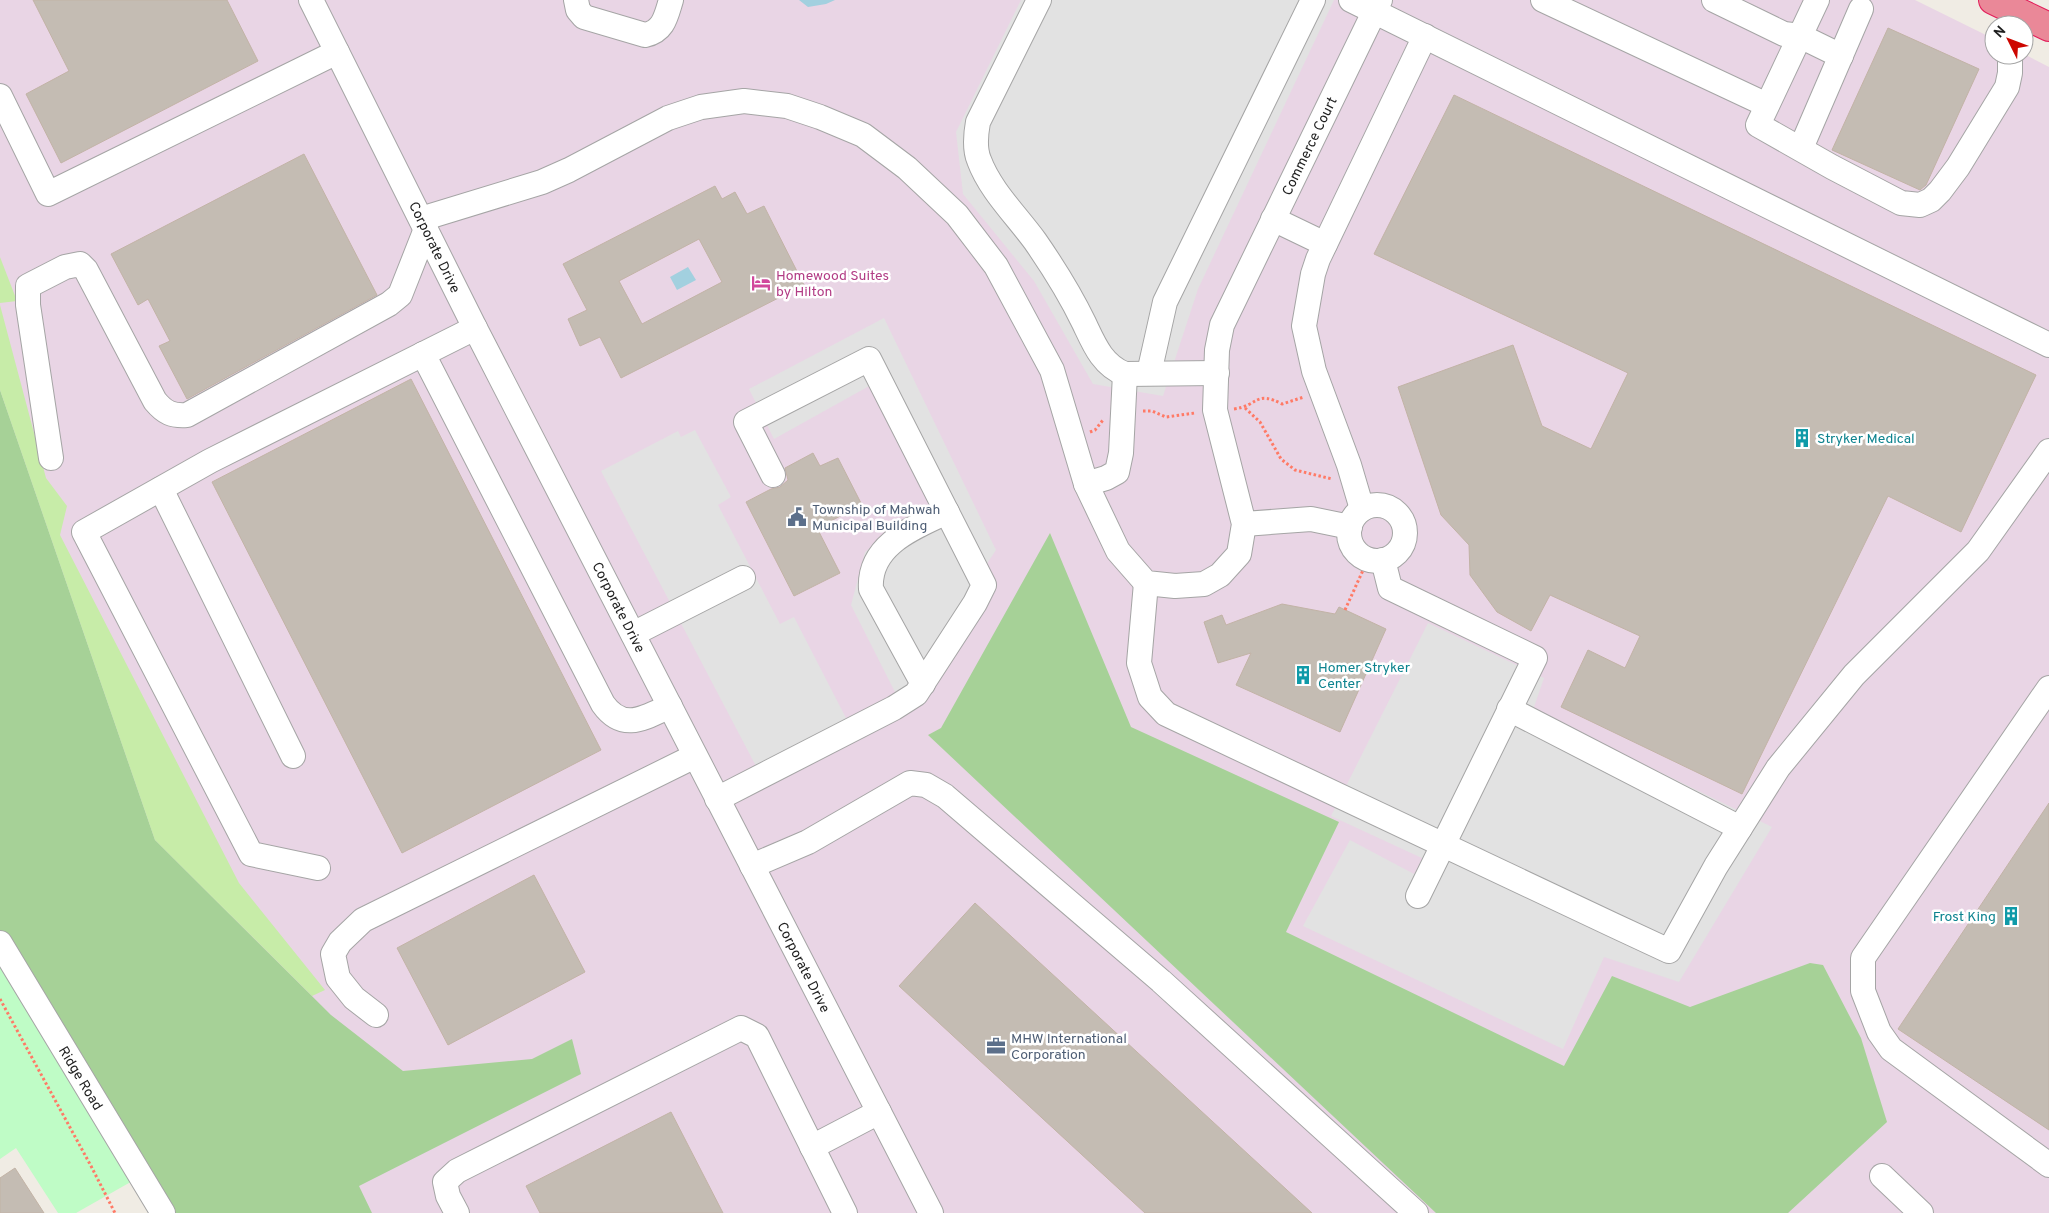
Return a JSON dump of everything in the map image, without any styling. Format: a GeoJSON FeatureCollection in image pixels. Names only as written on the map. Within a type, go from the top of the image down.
{"type":"FeatureCollection","features":[{"type":"Feature","properties":{"kind":"highway"},"geometry":{"type":"LineString","coordinates":[[2000,10],[2049,27]]}},
{"type":"Feature","properties":{"kind":"street","name":"Corporate Drive"},"geometry":{"type":"LineString","coordinates":[[311,0],[475,328],[931,1213]]}},
{"type":"Feature","properties":{"kind":"street"},"geometry":{"type":"LineString","coordinates":[[576,0],[578,10],[584,17],[645,35],[655,32],[662,26],[671,0]]}},
{"type":"Feature","properties":{"kind":"street"},"geometry":{"type":"LineString","coordinates":[[1039,0],[978,122],[976,136],[978,158],[990,183],[1035,241],[1069,292],[1094,344],[1114,370],[1125,374],[1217,373]]}},
{"type":"Feature","properties":{"kind":"street"},"geometry":{"type":"LineString","coordinates":[[1149,373],[1165,302],[1313,0]]}},
{"type":"Feature","properties":{"kind":"street"},"geometry":{"type":"LineString","coordinates":[[1350,0],[1378,6],[1426,36],[2049,345]]}},
{"type":"Feature","properties":{"kind":"street"},"geometry":{"type":"LineString","coordinates":[[1543,0],[1767,105]]}},
{"type":"Feature","properties":{"kind":"street"},"geometry":{"type":"LineString","coordinates":[[1714,0],[1784,34],[1800,36],[1841,56]]}},
{"type":"Feature","properties":{"kind":"street"},"geometry":{"type":"LineString","coordinates":[[1817,0],[1758,125],[1901,203],[1920,205],[1931,200],[1958,167],[2008,87],[2010,65]]}},
{"type":"Feature","properties":{"kind":"street","name":"Commerce Court"},"geometry":{"type":"LineString","coordinates":[[1244,524],[1215,410],[1217,350],[1222,325],[1378,6]]}},
{"type":"Feature","properties":{"kind":"street"},"geometry":{"type":"LineString","coordinates":[[1801,148],[1861,9]]}},
{"type":"Feature","properties":{"kind":"street"},"geometry":{"type":"LineString","coordinates":[[50,458],[28,305],[28,286],[65,266],[80,264],[90,279],[155,401],[164,411],[174,416],[187,415],[389,304],[400,295],[424,224],[542,182],[569,170],[668,118],[701,107],[744,102],[787,106],[863,135],[907,168],[957,215],[996,266],[1052,370],[1086,484],[1118,551],[1146,583],[1175,586],[1204,584],[1220,575],[1238,554],[1244,524],[1356,518],[1372,505],[1383,505],[1393,509],[1401,517],[1405,527],[1405,538],[1401,548],[1393,556],[1375,559],[1362,556],[1354,548],[1350,538],[1356,518],[1354,481],[1314,371],[1304,326],[1313,274],[1325,244],[1426,36]]}},
{"type":"Feature","properties":{"kind":"street"},"geometry":{"type":"LineString","coordinates":[[0,96],[48,194],[337,52]]}},
{"type":"Feature","properties":{"kind":"street"},"geometry":{"type":"LineString","coordinates":[[1273,219],[1325,244]]}},
{"type":"Feature","properties":{"kind":"street"},"geometry":{"type":"LineString","coordinates":[[318,868],[252,854],[84,532],[210,461],[475,328]]}},
{"type":"Feature","properties":{"kind":"street"},"geometry":{"type":"LineString","coordinates":[[423,354],[603,704],[610,714],[620,720],[631,720],[649,716],[670,706]]}},
{"type":"Feature","properties":{"kind":"street"},"geometry":{"type":"LineString","coordinates":[[717,799],[894,708],[916,694],[984,585],[869,359],[746,422],[773,476]]}},
{"type":"Feature","properties":{"kind":"street"},"geometry":{"type":"LineString","coordinates":[[1086,484],[1106,478],[1117,472],[1121,453],[1125,374]]}},
{"type":"Feature","properties":{"kind":"street"},"geometry":{"type":"LineString","coordinates":[[1146,583],[1139,663],[1150,697],[1166,714],[1441,846],[1669,951],[1716,866],[1778,768],[1854,674],[1978,551],[2049,451]]}},
{"type":"Feature","properties":{"kind":"street"},"geometry":{"type":"LineString","coordinates":[[161,489],[293,756]]}},
{"type":"Feature","properties":{"kind":"street"},"geometry":{"type":"LineString","coordinates":[[923,684],[871,589],[870,576],[874,563],[888,546],[902,534],[947,512]]}},
{"type":"Feature","properties":{"kind":"street"},"geometry":{"type":"LineString","coordinates":[[1375,559],[1390,588],[1534,658],[1418,896]]}},
{"type":"Feature","properties":{"kind":"street"},"geometry":{"type":"LineString","coordinates":[[633,634],[743,578]]}},
{"type":"Feature","properties":{"kind":"street"},"geometry":{"type":"LineString","coordinates":[[2049,688],[1863,958],[1863,991],[1879,1032],[1891,1049],[2049,1165]]}},
{"type":"Feature","properties":{"kind":"street"},"geometry":{"type":"LineString","coordinates":[[1509,709],[1740,828]]}},
{"type":"Feature","properties":{"kind":"street"},"geometry":{"type":"LineString","coordinates":[[376,1015],[354,998],[338,978],[333,954],[340,942],[363,920],[695,756]]}},
{"type":"Feature","properties":{"kind":"street"},"geometry":{"type":"LineString","coordinates":[[752,866],[808,842],[910,783],[926,785],[945,796],[1161,981],[1416,1213]]}},
{"type":"Feature","properties":{"kind":"street","name":"Ridge Road"},"geometry":{"type":"LineString","coordinates":[[0,943],[163,1213]]}},
{"type":"Feature","properties":{"kind":"street"},"geometry":{"type":"LineString","coordinates":[[457,1213],[448,1196],[445,1182],[456,1171],[741,1028],[757,1036],[846,1213]]}},
{"type":"Feature","properties":{"kind":"street"},"geometry":{"type":"LineString","coordinates":[[812,1147],[880,1112]]}},
{"type":"Feature","properties":{"kind":"street"},"geometry":{"type":"LineString","coordinates":[[1882,1176],[1921,1213]]}},
{"type":"Feature","properties":{"kind":"path"},"geometry":{"type":"LineString","coordinates":[[1245,408],[1260,422],[1281,459],[1295,470],[1331,479],[1354,481]]}},
{"type":"Feature","properties":{"kind":"path"},"geometry":{"type":"LineString","coordinates":[[1345,610],[1375,559]]}},
{"type":"Feature","properties":{"kind":"path"},"geometry":{"type":"LineString","coordinates":[[0,999],[92,1166],[115,1213]]}},
{"type":"Feature","properties":{"kind":"shaded area"},"geometry":{"type":"Polygon","coordinates":[[[0,0],[1915,0],[1984,34],[1984,65],[2034,65],[2034,59],[2049,67],[2049,1213],[371,1213],[47,526],[0,343],[0,0]]]}},
{"type":"Feature","properties":{"kind":"shaded area"},"geometry":{"type":"Polygon","coordinates":[[[1021,0],[1334,0],[1198,289],[1163,396],[1093,384],[1034,281],[963,194],[956,132],[1021,0]]]}},
{"type":"Feature","properties":{"kind":"shaded area"},"geometry":{"type":"Polygon","coordinates":[[[884,318],[996,550],[898,698],[851,605],[865,552],[899,523],[932,506],[871,385],[774,439],[749,389],[884,318]]]}},
{"type":"Feature","properties":{"kind":"shaded area"},"geometry":{"type":"Polygon","coordinates":[[[695,430],[731,497],[718,505],[780,624],[794,617],[847,720],[757,768],[601,471],[678,431],[681,437],[695,430]]]}},
{"type":"Feature","properties":{"kind":"shaded area"},"geometry":{"type":"Polygon","coordinates":[[[1428,623],[1544,678],[1533,710],[1772,827],[1679,982],[1604,957],[1563,1049],[1303,926],[1350,840],[1414,874],[1424,859],[1331,816],[1428,623]]]}},
{"type":"Feature","properties":{"kind":"green space"},"geometry":{"type":"Polygon","coordinates":[[[0,257],[17,301],[0,303],[0,257]]]}},
{"type":"Feature","properties":{"kind":"green space"},"geometry":{"type":"Polygon","coordinates":[[[0,305],[46,478],[67,506],[60,535],[239,883],[325,990],[312,996],[155,840],[0,390],[0,305]]]}},
{"type":"Feature","properties":{"kind":"green space"},"geometry":{"type":"Polygon","coordinates":[[[0,390],[155,840],[331,1015],[403,1071],[532,1059],[572,1039],[581,1074],[359,1186],[372,1213],[167,1213],[0,930],[0,390]]]}},
{"type":"Feature","properties":{"kind":"green space"},"geometry":{"type":"Polygon","coordinates":[[[1050,533],[1131,727],[1339,822],[1286,932],[1564,1066],[1612,976],[1690,1007],[1810,963],[1823,965],[1861,1038],[1887,1122],[1788,1213],[1436,1213],[928,735],[941,728],[1050,533]]]}},
{"type":"Feature","properties":{"kind":"green space"},"geometry":{"type":"Polygon","coordinates":[[[0,930],[143,1175],[76,1213],[58,1213],[16,1148],[0,1159],[0,930]]]}},
{"type":"Feature","properties":{"kind":"water"},"geometry":{"type":"Polygon","coordinates":[[[799,0],[835,0],[826,4],[808,7],[799,0]]]}},
{"type":"Feature","properties":{"kind":"water"},"geometry":{"type":"Polygon","coordinates":[[[688,267],[696,280],[677,290],[670,277],[688,267]]]}},
{"type":"Feature","properties":{"kind":"building"},"geometry":{"type":"Polygon","coordinates":[[[33,0],[227,0],[258,61],[61,163],[26,94],[69,71],[33,0]]]}},
{"type":"Feature","properties":{"kind":"building"},"geometry":{"type":"Polygon","coordinates":[[[1888,28],[1979,69],[1926,185],[1920,190],[1832,150],[1888,28]]]}},
{"type":"Feature","properties":{"kind":"building","name":"Stryker Medical"},"geometry":{"type":"Polygon","coordinates":[[[1454,95],[2036,375],[1961,532],[1888,496],[1742,794],[1561,707],[1588,650],[1625,668],[1640,636],[1550,595],[1531,631],[1497,612],[1470,575],[1469,545],[1441,515],[1398,387],[1513,345],[1542,426],[1591,449],[1628,373],[1374,254],[1454,95]]]}},
{"type":"Feature","properties":{"kind":"building"},"geometry":{"type":"Polygon","coordinates":[[[304,154],[377,295],[187,399],[159,346],[170,341],[148,299],[138,305],[111,254],[304,154]]]}},
{"type":"Feature","properties":{"kind":"building","name":"Homewood Suites by Hilton"},"geometry":{"type":"Polygon","coordinates":[[[715,186],[722,199],[735,192],[747,214],[764,206],[804,285],[621,378],[600,337],[580,346],[568,319],[587,310],[563,264],[715,186]],[[699,239],[619,281],[642,324],[722,282],[699,239]]]}},
{"type":"Feature","properties":{"kind":"building"},"geometry":{"type":"Polygon","coordinates":[[[411,379],[601,750],[402,853],[212,482],[411,379]]]}},
{"type":"Feature","properties":{"kind":"building","name":"Township of Mahwah Municipal Building"},"geometry":{"type":"Polygon","coordinates":[[[813,453],[820,466],[838,458],[862,505],[817,528],[840,573],[794,596],[746,502],[771,489],[780,487],[788,480],[785,468],[813,453]]]}},
{"type":"Feature","properties":{"kind":"building","name":"Homer Stryker Center"},"geometry":{"type":"Polygon","coordinates":[[[1282,604],[1335,614],[1339,607],[1386,629],[1340,732],[1236,685],[1251,653],[1218,663],[1204,622],[1222,615],[1226,625],[1282,604]]]}},
{"type":"Feature","properties":{"kind":"building","name":"Frost King"},"geometry":{"type":"Polygon","coordinates":[[[2049,803],[2049,1130],[1898,1029],[2049,803]]]}},
{"type":"Feature","properties":{"kind":"building"},"geometry":{"type":"Polygon","coordinates":[[[534,875],[585,972],[448,1045],[397,948],[534,875]]]}},
{"type":"Feature","properties":{"kind":"building"},"geometry":{"type":"Polygon","coordinates":[[[975,903],[1312,1213],[1145,1213],[899,986],[975,903]]]}},
{"type":"Feature","properties":{"kind":"building"},"geometry":{"type":"Polygon","coordinates":[[[671,1112],[723,1213],[540,1213],[526,1186],[671,1112]]]}},
{"type":"Feature","properties":{"kind":"building"},"geometry":{"type":"Polygon","coordinates":[[[15,1168],[44,1213],[0,1213],[0,1178],[15,1168]]]}},
{"type":"Feature","properties":{"kind":"place","name":"Homewood Suites by Hilton"},"geometry":{"type":"Point","coordinates":[761,283]}},
{"type":"Feature","properties":{"kind":"place","name":"Stryker Medical"},"geometry":{"type":"Point","coordinates":[1802,438]}},
{"type":"Feature","properties":{"kind":"place","name":"Township of Mahwah Municipal Building"},"geometry":{"type":"Point","coordinates":[797,517]}},
{"type":"Feature","properties":{"kind":"place","name":"Homer Stryker Center"},"geometry":{"type":"Point","coordinates":[1303,675]}},
{"type":"Feature","properties":{"kind":"place","name":"Frost King"},"geometry":{"type":"Point","coordinates":[2011,916]}},
{"type":"Feature","properties":{"kind":"place","name":"MHW International Corporation"},"geometry":{"type":"Point","coordinates":[996,1046]}}]}
